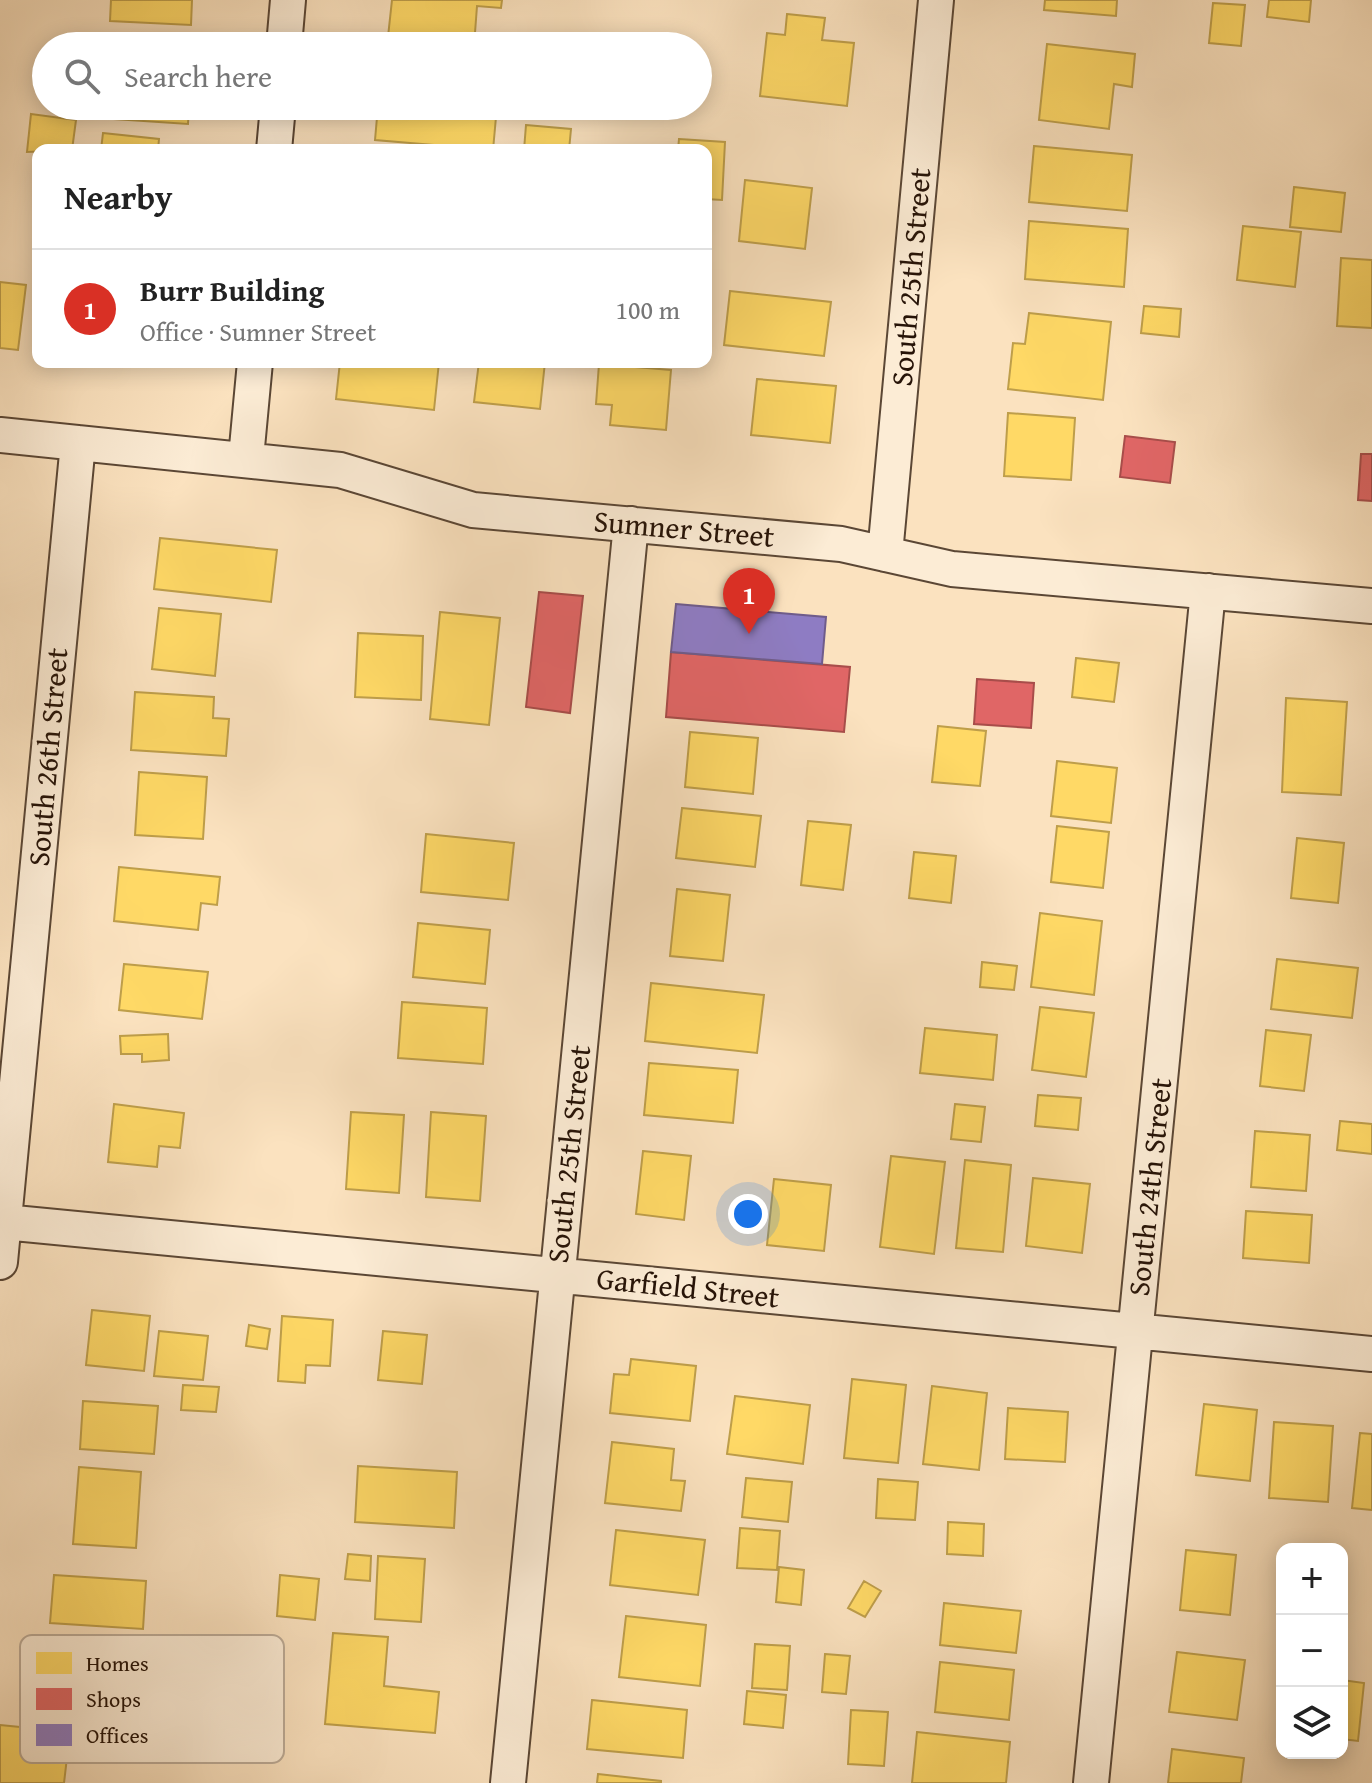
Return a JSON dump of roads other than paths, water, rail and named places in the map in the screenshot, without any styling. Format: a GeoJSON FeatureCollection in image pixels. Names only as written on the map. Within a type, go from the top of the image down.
{"type":"FeatureCollection","features":[{"type":"Feature","properties":{"kind":"street"},"geometry":{"type":"LineString","coordinates":[[285,32],[288,0]]}},
{"type":"Feature","properties":{"kind":"street","name":"South 25th Street"},"geometry":{"type":"LineString","coordinates":[[885,554],[936,0]]}},
{"type":"Feature","properties":{"kind":"street"},"geometry":{"type":"LineString","coordinates":[[275,144],[277,120]]}},
{"type":"Feature","properties":{"kind":"street"},"geometry":{"type":"LineString","coordinates":[[246,458],[254,368]]}},
{"type":"Feature","properties":{"kind":"street","name":"Sumner Street"},"geometry":{"type":"LineString","coordinates":[[0,435],[340,470],[473,510],[841,544],[952,569],[1372,606]]}},
{"type":"Feature","properties":{"kind":"street","name":"South 26th Street"},"geometry":{"type":"LineString","coordinates":[[0,1262],[11,1035],[78,443]]}},
{"type":"Feature","properties":{"kind":"street","name":"South 25th Street"},"geometry":{"type":"LineString","coordinates":[[508,1783],[631,524]]}},
{"type":"Feature","properties":{"kind":"street","name":"South 24th Street"},"geometry":{"type":"LineString","coordinates":[[1091,1783],[1208,591]]}},
{"type":"Feature","properties":{"kind":"street","name":"Garfield Street"},"geometry":{"type":"LineString","coordinates":[[4,1222],[1372,1354]]}},
{"type":"Feature","properties":{"kind":"place","name":"Burr Building"},"geometry":{"type":"Point","coordinates":[749,634]}}]}
